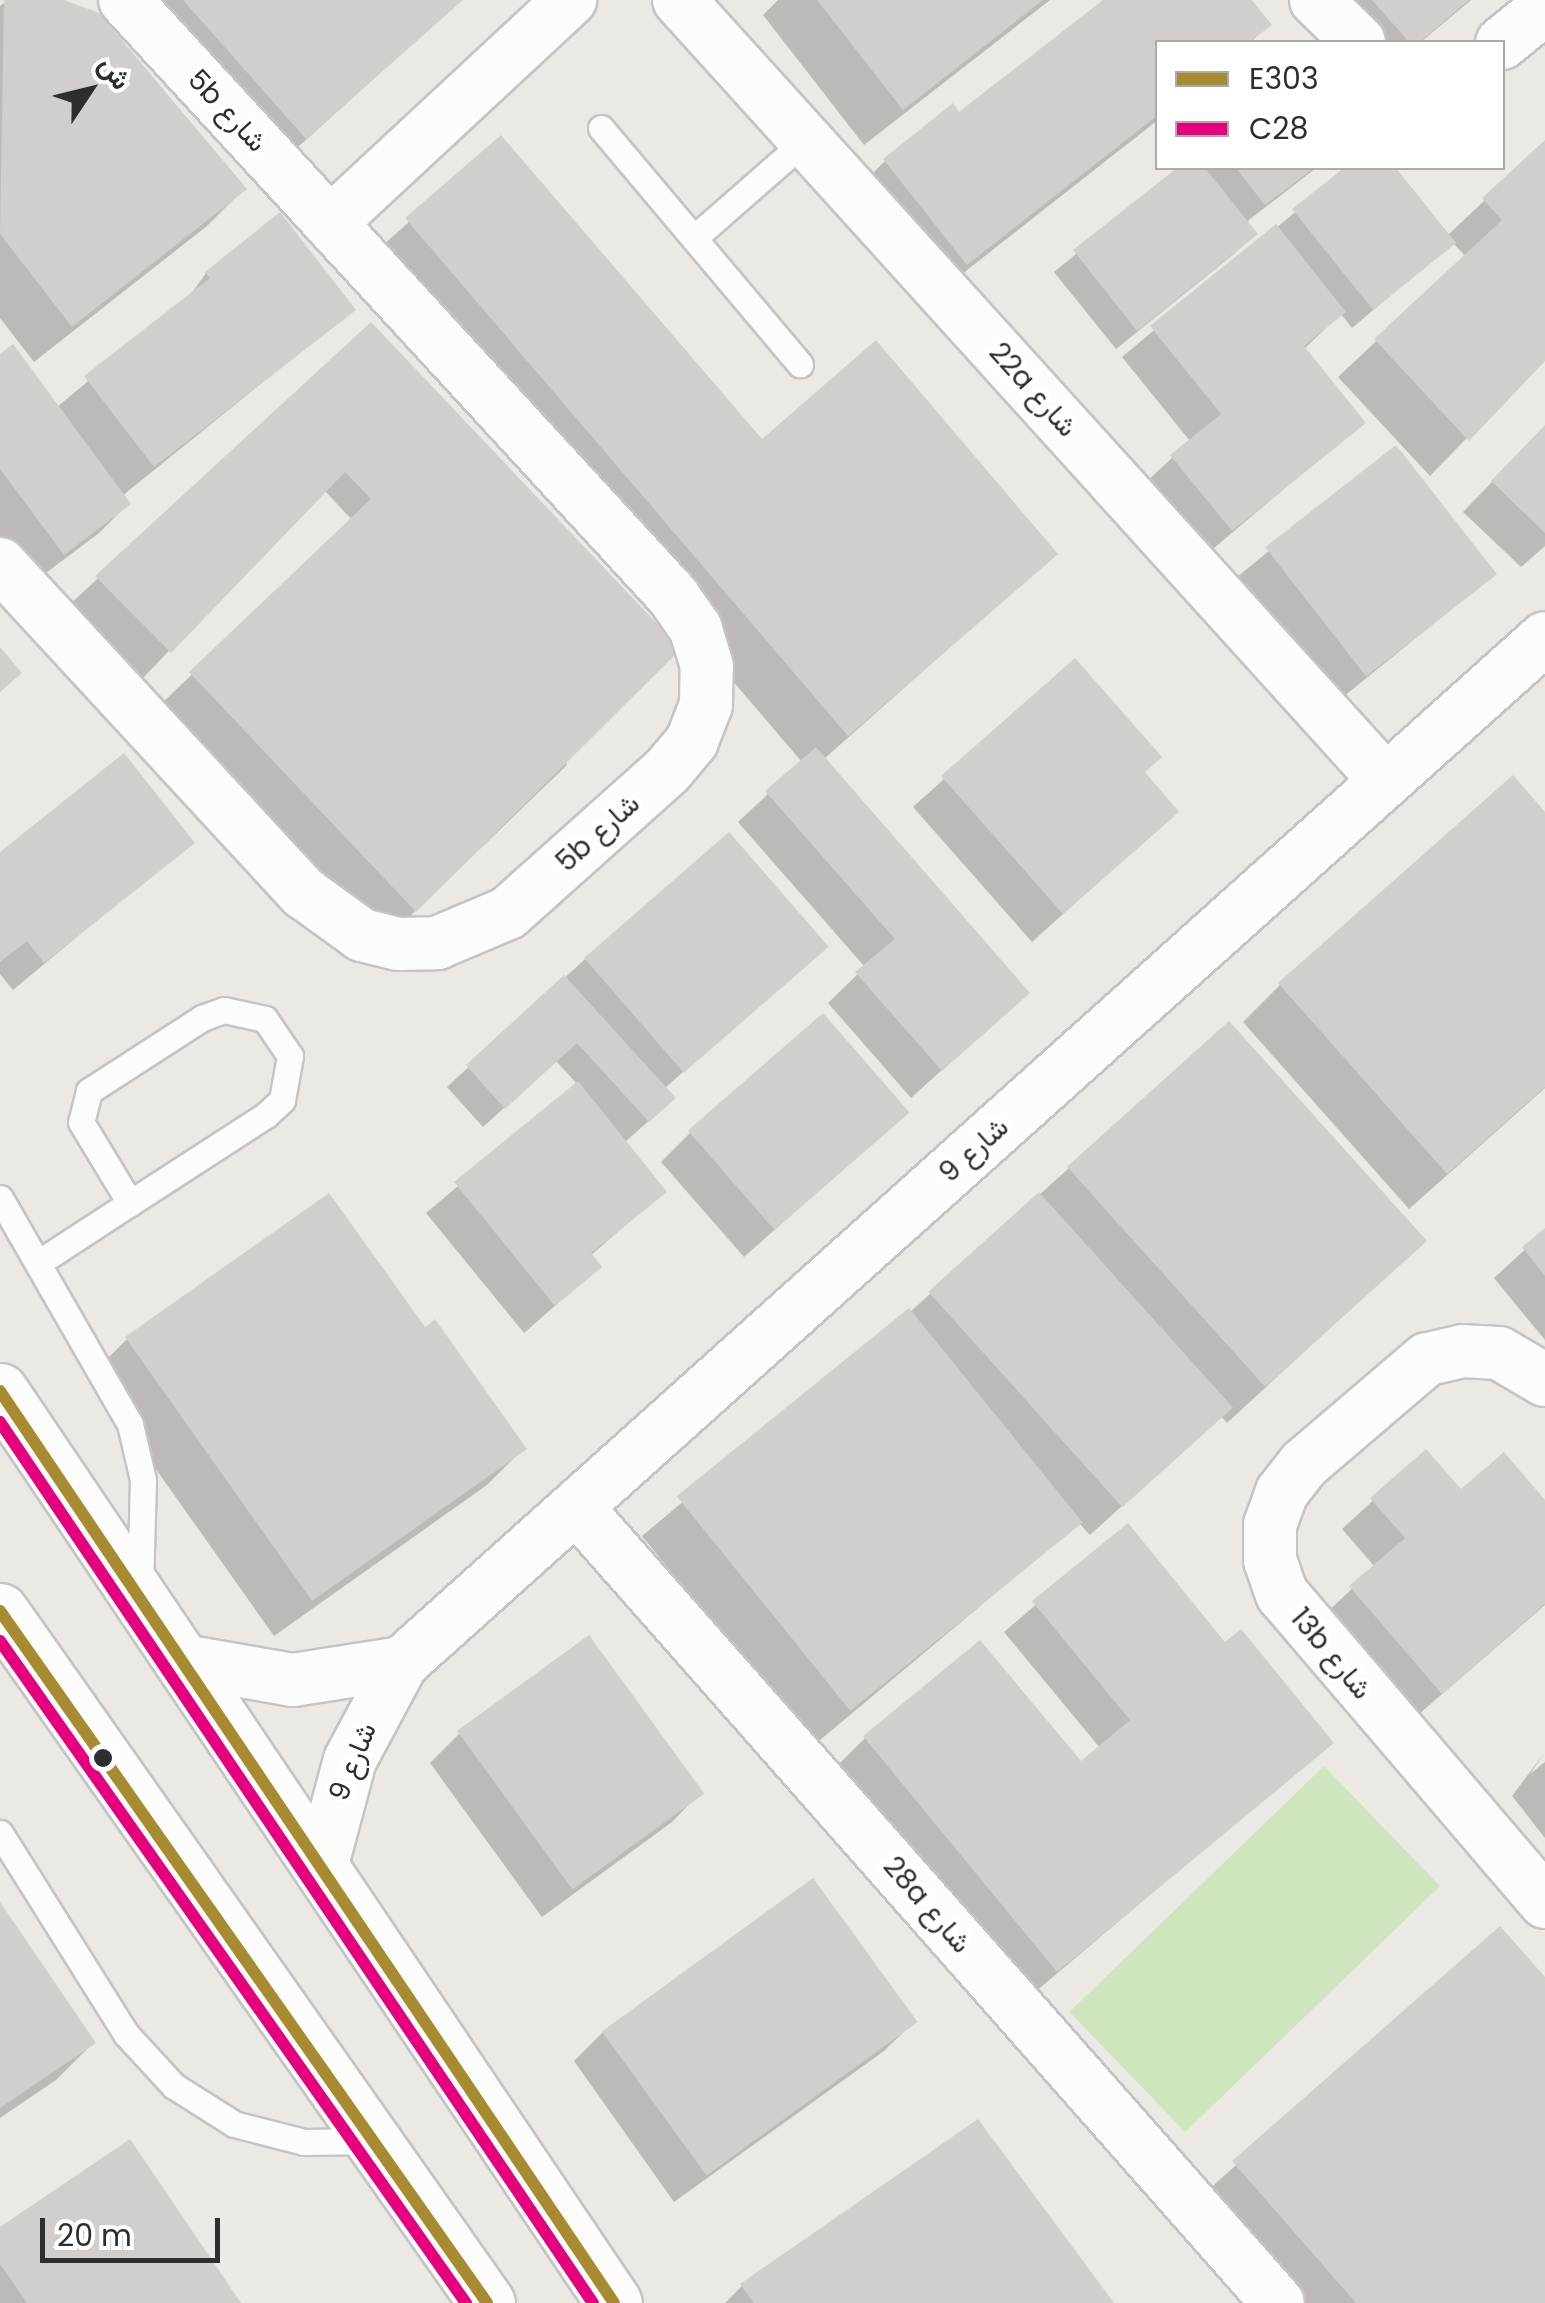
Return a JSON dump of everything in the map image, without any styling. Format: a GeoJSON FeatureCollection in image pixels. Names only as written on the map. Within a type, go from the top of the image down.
{"type":"FeatureCollection","features":[{"type":"Feature","properties":{"kind":"main road"},"geometry":{"type":"LineString","coordinates":[[0,1391],[614,2303]]}},
{"type":"Feature","properties":{"kind":"main road"},"geometry":{"type":"LineString","coordinates":[[0,1611],[487,2303]]}},
{"type":"Feature","properties":{"kind":"street","name":"5b شارع"},"geometry":{"type":"LineString","coordinates":[[0,564],[304,893],[362,934],[398,944],[437,944],[474,933],[508,913],[667,771],[692,741],[706,705],[707,666],[696,628],[125,0]]}},
{"type":"Feature","properties":{"kind":"street"},"geometry":{"type":"LineString","coordinates":[[330,223],[570,0]]}},
{"type":"Feature","properties":{"kind":"street","name":"22a شارع"},"geometry":{"type":"LineString","coordinates":[[679,0],[1386,780]]}},
{"type":"Feature","properties":{"kind":"street"},"geometry":{"type":"LineString","coordinates":[[1316,0],[1357,40]]}},
{"type":"Feature","properties":{"kind":"street"},"geometry":{"type":"LineString","coordinates":[[1505,41],[1545,8]]}},
{"type":"Feature","properties":{"kind":"street","name":"شارع 9"},"geometry":{"type":"LineString","coordinates":[[320,1868],[350,1760],[402,1663],[1386,780],[1539,655]]}},
{"type":"Feature","properties":{"kind":"street","name":"13b شارع"},"geometry":{"type":"LineString","coordinates":[[1545,1380],[1499,1353],[1463,1350],[1427,1359],[1304,1464],[1282,1492],[1270,1525],[1270,1560],[1282,1594],[1545,1902]]}},
{"type":"Feature","properties":{"kind":"street","name":"28a شارع"},"geometry":{"type":"LineString","coordinates":[[576,1507],[1278,2303]]}},
{"type":"Feature","properties":{"kind":"street"},"geometry":{"type":"LineString","coordinates":[[184,1661],[293,1680],[402,1663]]}},
{"type":"Feature","properties":{"kind":"lane"},"geometry":{"type":"LineString","coordinates":[[601,128],[800,364]]}},
{"type":"Feature","properties":{"kind":"lane"},"geometry":{"type":"LineString","coordinates":[[694,238],[806,140]]}},
{"type":"Feature","properties":{"kind":"lane"},"geometry":{"type":"LineString","coordinates":[[42,1262],[130,1204],[282,1100],[290,1056],[266,1019],[224,1010],[202,1018],[89,1092],[80,1122],[130,1204]]}},
{"type":"Feature","properties":{"kind":"lane"},"geometry":{"type":"LineString","coordinates":[[0,1198],[42,1262],[130,1424],[143,1480],[140,1596]]}},
{"type":"Feature","properties":{"kind":"lane"},"geometry":{"type":"LineString","coordinates":[[0,1834],[126,2034],[174,2086],[234,2124],[304,2142],[374,2141]]}},
{"type":"Feature","properties":{"kind":"green space"},"geometry":{"type":"Polygon","coordinates":[[[1324,1766],[1440,1886],[1185,2132],[1069,2012],[1324,1766]]]}},
{"type":"Feature","properties":{"kind":"building"},"geometry":{"type":"Polygon","coordinates":[[[4,0],[64,0],[99,13],[247,189],[72,327],[0,234],[4,0]]]}},
{"type":"Feature","properties":{"kind":"building"},"geometry":{"type":"Polygon","coordinates":[[[183,0],[463,0],[306,139],[183,0]]]}},
{"type":"Feature","properties":{"kind":"building"},"geometry":{"type":"Polygon","coordinates":[[[817,0],[1043,0],[903,110],[817,0]]]}},
{"type":"Feature","properties":{"kind":"building"},"geometry":{"type":"Polygon","coordinates":[[[1103,0],[1252,0],[1272,25],[1252,40],[1155,40],[1155,117],[967,265],[883,159],[953,103],[959,112],[1103,0]]]}},
{"type":"Feature","properties":{"kind":"building"},"geometry":{"type":"Polygon","coordinates":[[[1372,0],[1469,0],[1422,40],[1407,40],[1372,0]]]}},
{"type":"Feature","properties":{"kind":"building"},"geometry":{"type":"Polygon","coordinates":[[[501,135],[762,439],[876,340],[1058,554],[848,736],[405,218],[501,135]]]}},
{"type":"Feature","properties":{"kind":"building"},"geometry":{"type":"Polygon","coordinates":[[[1545,140],[1545,361],[1469,441],[1374,339],[1502,220],[1482,198],[1545,140]]]}},
{"type":"Feature","properties":{"kind":"building"},"geometry":{"type":"Polygon","coordinates":[[[1174,170],[1207,170],[1258,234],[1137,331],[1073,250],[1174,170]]]}},
{"type":"Feature","properties":{"kind":"building"},"geometry":{"type":"Polygon","coordinates":[[[1238,170],[1311,170],[1265,205],[1238,170]]]}},
{"type":"Feature","properties":{"kind":"building"},"geometry":{"type":"Polygon","coordinates":[[[1341,170],[1398,170],[1456,243],[1373,310],[1292,209],[1341,170]]]}},
{"type":"Feature","properties":{"kind":"building"},"geometry":{"type":"Polygon","coordinates":[[[280,212],[356,310],[154,467],[84,376],[210,278],[205,272],[280,212]]]}},
{"type":"Feature","properties":{"kind":"building"},"geometry":{"type":"Polygon","coordinates":[[[1276,224],[1346,312],[1304,346],[1366,423],[1232,531],[1170,455],[1221,414],[1150,326],[1276,224]]]}},
{"type":"Feature","properties":{"kind":"building"},"geometry":{"type":"Polygon","coordinates":[[[371,322],[681,649],[416,912],[189,672],[371,499],[345,472],[171,653],[95,576],[371,322]]]}},
{"type":"Feature","properties":{"kind":"building"},"geometry":{"type":"Polygon","coordinates":[[[13,344],[131,504],[64,555],[0,469],[0,354],[13,344]]]}},
{"type":"Feature","properties":{"kind":"building"},"geometry":{"type":"Polygon","coordinates":[[[1545,425],[1545,533],[1491,481],[1545,425]]]}},
{"type":"Feature","properties":{"kind":"building"},"geometry":{"type":"Polygon","coordinates":[[[1396,445],[1497,574],[1366,676],[1265,547],[1396,445]]]}},
{"type":"Feature","properties":{"kind":"building"},"geometry":{"type":"Polygon","coordinates":[[[0,647],[22,673],[0,692],[0,647]]]}},
{"type":"Feature","properties":{"kind":"building"},"geometry":{"type":"Polygon","coordinates":[[[1075,658],[1162,757],[1145,772],[1179,812],[1063,914],[941,776],[1075,658]]]}},
{"type":"Feature","properties":{"kind":"building"},"geometry":{"type":"Polygon","coordinates":[[[816,747],[1030,993],[942,1071],[855,972],[895,939],[765,791],[816,747]]]}},
{"type":"Feature","properties":{"kind":"building"},"geometry":{"type":"Polygon","coordinates":[[[124,753],[195,843],[44,963],[27,941],[0,962],[0,852],[124,753]]]}},
{"type":"Feature","properties":{"kind":"building"},"geometry":{"type":"Polygon","coordinates":[[[1513,775],[1545,812],[1545,1087],[1447,1174],[1278,983],[1513,775]]]}},
{"type":"Feature","properties":{"kind":"building"},"geometry":{"type":"Polygon","coordinates":[[[729,832],[829,947],[684,1073],[584,958],[729,832]]]}},
{"type":"Feature","properties":{"kind":"building"},"geometry":{"type":"Polygon","coordinates":[[[564,975],[676,1098],[649,1122],[577,1043],[505,1109],[466,1065],[564,975]]]}},
{"type":"Feature","properties":{"kind":"building"},"geometry":{"type":"Polygon","coordinates":[[[823,1013],[910,1113],[775,1230],[688,1130],[823,1013]]]}},
{"type":"Feature","properties":{"kind":"building"},"geometry":{"type":"Polygon","coordinates":[[[1229,1021],[1427,1241],[1265,1387],[1067,1167],[1229,1021]]]}},
{"type":"Feature","properties":{"kind":"building"},"geometry":{"type":"Polygon","coordinates":[[[578,1081],[667,1192],[591,1253],[602,1267],[555,1306],[454,1182],[578,1081]]]}},
{"type":"Feature","properties":{"kind":"building"},"geometry":{"type":"Polygon","coordinates":[[[1039,1192],[1233,1408],[1122,1507],[928,1292],[1039,1192]]]}},
{"type":"Feature","properties":{"kind":"building"},"geometry":{"type":"Polygon","coordinates":[[[329,1193],[425,1327],[435,1319],[527,1449],[312,1601],[125,1337],[329,1193]]]}},
{"type":"Feature","properties":{"kind":"building"},"geometry":{"type":"Polygon","coordinates":[[[1545,1228],[1545,1276],[1522,1247],[1545,1228]]]}},
{"type":"Feature","properties":{"kind":"building"},"geometry":{"type":"Polygon","coordinates":[[[909,1308],[1083,1522],[850,1711],[677,1496],[909,1308]]]}},
{"type":"Feature","properties":{"kind":"building"},"geometry":{"type":"Polygon","coordinates":[[[1426,1449],[1461,1489],[1504,1452],[1545,1500],[1545,1604],[1442,1694],[1349,1586],[1405,1538],[1370,1498],[1426,1449]]]}},
{"type":"Feature","properties":{"kind":"building"},"geometry":{"type":"Polygon","coordinates":[[[1128,1523],[1225,1642],[1241,1629],[1334,1743],[1057,1972],[863,1736],[980,1640],[1081,1761],[1130,1720],[1032,1601],[1128,1523]]]}},
{"type":"Feature","properties":{"kind":"building"},"geometry":{"type":"Polygon","coordinates":[[[589,1635],[704,1794],[572,1889],[457,1731],[589,1635]]]}},
{"type":"Feature","properties":{"kind":"building"},"geometry":{"type":"Polygon","coordinates":[[[813,1878],[918,2022],[706,2175],[602,2031],[813,1878]]]}},
{"type":"Feature","properties":{"kind":"building"},"geometry":{"type":"Polygon","coordinates":[[[0,1902],[96,2043],[0,2108],[0,1902]]]}},
{"type":"Feature","properties":{"kind":"building"},"geometry":{"type":"Polygon","coordinates":[[[1500,1926],[1545,1977],[1545,2303],[1356,2303],[1232,2161],[1500,1926]]]}},
{"type":"Feature","properties":{"kind":"building"},"geometry":{"type":"Polygon","coordinates":[[[978,2119],[1114,2303],[754,2303],[740,2284],[978,2119]]]}},
{"type":"Feature","properties":{"kind":"building"},"geometry":{"type":"Polygon","coordinates":[[[130,2139],[241,2303],[27,2303],[0,2264],[0,2227],[130,2139]]]}},
{"type":"Feature","properties":{"kind":"transit line","name":"E303"},"geometry":{"type":"LineString","coordinates":[[0,1391],[614,2303]]}},
{"type":"Feature","properties":{"kind":"transit line","name":"C28"},"geometry":{"type":"LineString","coordinates":[[0,1422],[593,2303]]}},
{"type":"Feature","properties":{"kind":"transit line","name":"E303"},"geometry":{"type":"LineString","coordinates":[[0,1611],[487,2303]]}},
{"type":"Feature","properties":{"kind":"transit line","name":"C28"},"geometry":{"type":"LineString","coordinates":[[0,1641],[466,2303]]}}]}
